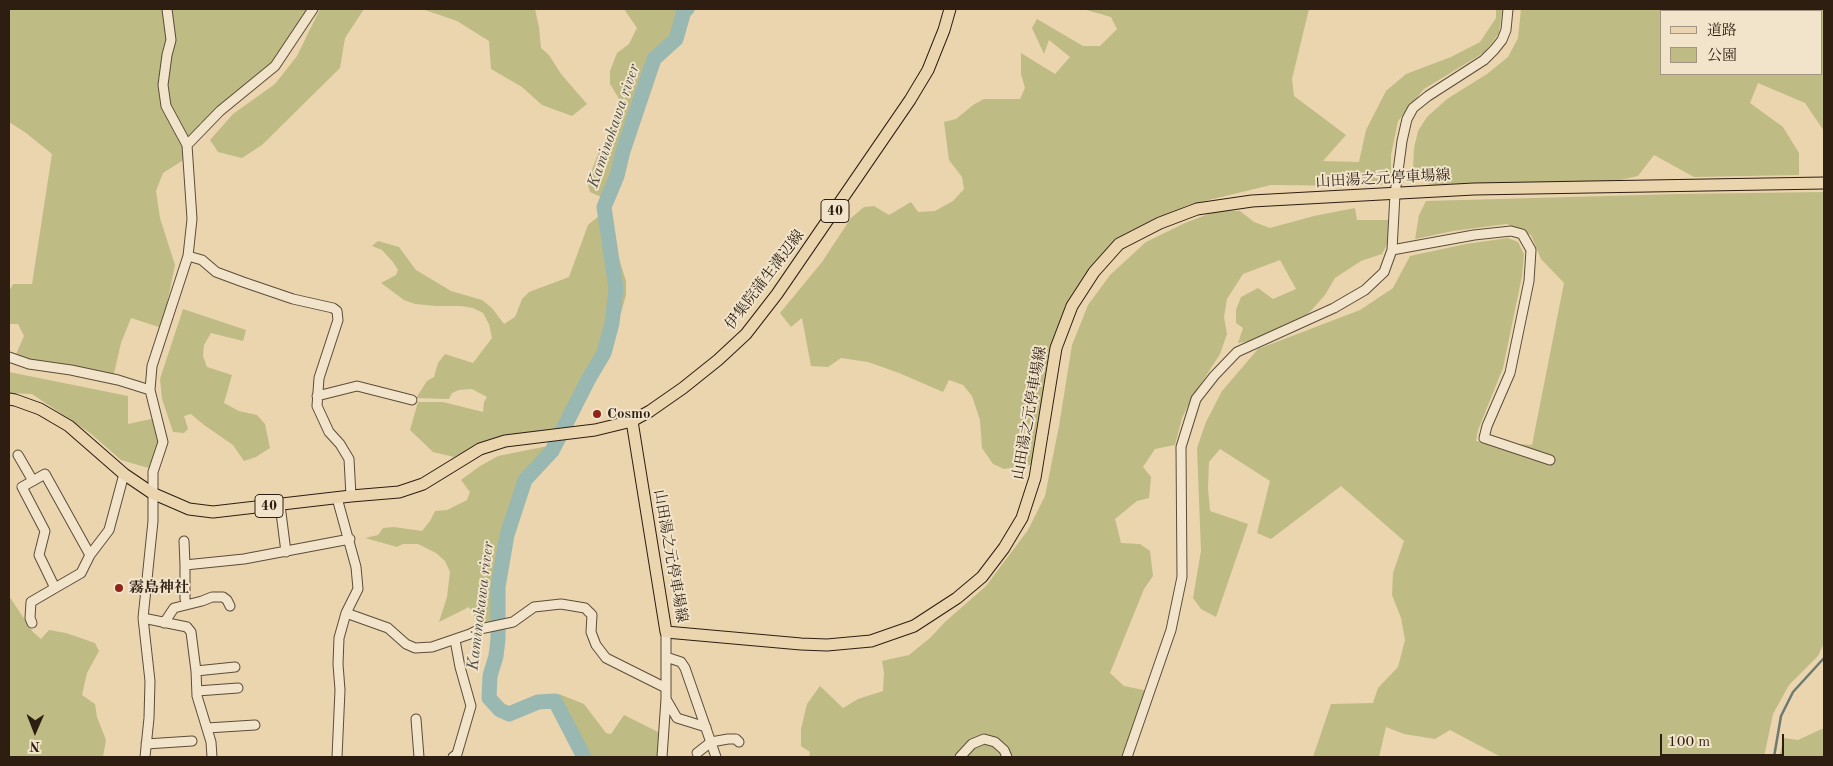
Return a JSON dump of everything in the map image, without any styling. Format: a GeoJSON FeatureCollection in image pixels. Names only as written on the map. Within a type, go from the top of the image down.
{"type":"FeatureCollection","features":[{"type":"Feature","properties":{"kind":"main road","name":"伊集院蒲生溝辺線"},"geometry":{"type":"LineString","coordinates":[[9,399],[40,409],[69,426],[124,474],[152,493],[189,509],[213,512],[399,492],[423,484],[480,449],[505,441],[595,430],[632,421],[683,388],[718,360],[746,334],[777,294],[910,100],[928,70],[950,9]]}},
{"type":"Feature","properties":{"kind":"main road","name":"山田湯之元停車場線"},"geometry":{"type":"LineString","coordinates":[[632,421],[666,632],[801,644],[851,644],[871,641],[914,626],[934,615],[982,578],[1004,548],[1022,518],[1035,478],[1056,348],[1072,306],[1094,272],[1118,244],[1160,223],[1197,209],[1252,201],[1484,189],[1824,183]]}},
{"type":"Feature","properties":{"kind":"street"},"geometry":{"type":"LineString","coordinates":[[145,757],[150,718],[150,681],[142,618],[153,521],[153,472],[163,442],[150,390],[152,366],[188,256],[192,219],[187,145],[166,106],[163,85],[167,55],[172,40],[167,9]]}},
{"type":"Feature","properties":{"kind":"street"},"geometry":{"type":"LineString","coordinates":[[187,145],[220,111],[275,66],[313,9]]}},
{"type":"Feature","properties":{"kind":"street"},"geometry":{"type":"LineString","coordinates":[[1128,757],[1172,630],[1182,577],[1180,447],[1196,399],[1214,376],[1237,352],[1334,308],[1365,290],[1384,272],[1392,250],[1395,194],[1407,119],[1413,108],[1428,96],[1484,60],[1494,50],[1502,40],[1506,30],[1508,9]]}},
{"type":"Feature","properties":{"kind":"street"},"geometry":{"type":"LineString","coordinates":[[1392,250],[1474,235],[1511,231],[1522,234],[1531,250],[1529,281],[1510,373],[1487,426],[1484,438],[1550,460]]}},
{"type":"Feature","properties":{"kind":"street"},"geometry":{"type":"LineString","coordinates":[[188,256],[202,260],[216,272],[293,299],[333,308],[337,311],[338,320],[319,378],[316,406],[329,432],[340,444],[349,459],[351,496]]}},
{"type":"Feature","properties":{"kind":"street"},"geometry":{"type":"LineString","coordinates":[[9,358],[29,364],[71,370],[118,380],[150,390]]}},
{"type":"Feature","properties":{"kind":"street"},"geometry":{"type":"LineString","coordinates":[[317,396],[357,386],[412,400]]}},
{"type":"Feature","properties":{"kind":"street"},"geometry":{"type":"LineString","coordinates":[[18,455],[33,481]]}},
{"type":"Feature","properties":{"kind":"street"},"geometry":{"type":"LineString","coordinates":[[55,588],[39,555],[45,531],[22,487],[45,474],[90,555]]}},
{"type":"Feature","properties":{"kind":"street"},"geometry":{"type":"LineString","coordinates":[[32,623],[30,618],[31,602],[81,573],[90,555],[109,530],[124,474]]}},
{"type":"Feature","properties":{"kind":"street"},"geometry":{"type":"LineString","coordinates":[[337,498],[350,539],[356,567],[358,589],[346,613],[340,638],[337,757]]}},
{"type":"Feature","properties":{"kind":"street"},"geometry":{"type":"LineString","coordinates":[[280,505],[286,552]]}},
{"type":"Feature","properties":{"kind":"street"},"geometry":{"type":"LineString","coordinates":[[185,565],[244,559],[350,539]]}},
{"type":"Feature","properties":{"kind":"street"},"geometry":{"type":"LineString","coordinates":[[184,541],[185,598]]}},
{"type":"Feature","properties":{"kind":"street"},"geometry":{"type":"LineString","coordinates":[[164,623],[174,608],[212,597],[223,597],[230,606]]}},
{"type":"Feature","properties":{"kind":"street"},"geometry":{"type":"LineString","coordinates":[[346,613],[388,628],[406,644],[415,648],[432,647],[455,640],[480,629],[513,622],[534,608],[542,606],[561,604],[584,608],[592,616],[591,632],[596,645],[606,658],[666,688]]}},
{"type":"Feature","properties":{"kind":"street"},"geometry":{"type":"LineString","coordinates":[[142,618],[187,627],[191,632],[197,691],[211,742],[212,757]]}},
{"type":"Feature","properties":{"kind":"street"},"geometry":{"type":"LineString","coordinates":[[662,757],[666,700],[666,632]]}},
{"type":"Feature","properties":{"kind":"street"},"geometry":{"type":"LineString","coordinates":[[453,757],[458,754],[471,706],[460,667],[455,640]]}},
{"type":"Feature","properties":{"kind":"street"},"geometry":{"type":"LineString","coordinates":[[666,658],[681,662],[716,757]]}},
{"type":"Feature","properties":{"kind":"street"},"geometry":{"type":"LineString","coordinates":[[196,671],[235,667]]}},
{"type":"Feature","properties":{"kind":"street"},"geometry":{"type":"LineString","coordinates":[[197,691],[238,688]]}},
{"type":"Feature","properties":{"kind":"street"},"geometry":{"type":"LineString","coordinates":[[666,700],[677,718],[706,727]]}},
{"type":"Feature","properties":{"kind":"street"},"geometry":{"type":"LineString","coordinates":[[416,719],[419,757]]}},
{"type":"Feature","properties":{"kind":"street"},"geometry":{"type":"LineString","coordinates":[[207,728],[255,726]]}},
{"type":"Feature","properties":{"kind":"street"},"geometry":{"type":"LineString","coordinates":[[697,753],[711,742],[736,739],[739,742]]}},
{"type":"Feature","properties":{"kind":"street"},"geometry":{"type":"LineString","coordinates":[[960,757],[972,744],[984,739],[995,742],[1004,750],[1008,757]]}},
{"type":"Feature","properties":{"kind":"street"},"geometry":{"type":"LineString","coordinates":[[146,744],[192,741]]}},
{"type":"Feature","properties":{"kind":"green space"},"geometry":{"type":"Polygon","coordinates":[[[9,9],[310,9],[296,40],[249,92],[200,123],[185,159],[163,173],[156,191],[160,218],[175,265],[162,328],[131,318],[121,343],[113,378],[14,359],[24,336],[18,324],[9,324],[9,291],[13,284],[32,284],[52,154],[9,122],[9,9]]]}},
{"type":"Feature","properties":{"kind":"green space"},"geometry":{"type":"Polygon","coordinates":[[[320,9],[364,9],[345,38],[340,68],[262,145],[242,158],[218,152],[210,140],[233,114],[275,84],[297,56],[320,9]]]}},
{"type":"Feature","properties":{"kind":"green space"},"geometry":{"type":"Polygon","coordinates":[[[422,9],[535,9],[541,48],[549,55],[561,74],[587,104],[572,116],[542,105],[522,87],[491,69],[489,41],[457,21],[422,9]]]}},
{"type":"Feature","properties":{"kind":"green space"},"geometry":{"type":"Polygon","coordinates":[[[624,9],[682,9],[620,151],[608,200],[590,192],[587,182],[599,152],[611,141],[619,109],[618,97],[610,84],[610,71],[617,53],[629,44],[637,28],[624,9]]]}},
{"type":"Feature","properties":{"kind":"green space"},"geometry":{"type":"Polygon","coordinates":[[[1083,9],[1309,9],[1292,79],[1294,96],[1346,135],[1323,161],[1359,162],[1366,130],[1386,91],[1406,74],[1451,57],[1480,42],[1496,18],[1496,9],[1501,9],[1502,12],[1499,33],[1485,52],[1424,89],[1398,121],[1391,155],[1391,184],[1362,186],[1271,185],[1188,205],[1146,224],[1087,273],[1068,308],[1036,464],[1004,469],[993,464],[982,448],[980,420],[972,396],[963,385],[949,380],[943,392],[868,362],[841,358],[828,367],[811,366],[802,318],[791,327],[780,313],[822,262],[851,218],[864,207],[874,206],[889,215],[911,202],[918,212],[935,211],[953,201],[964,189],[962,177],[949,160],[944,122],[956,119],[973,105],[984,99],[1020,99],[1025,88],[1021,74],[1021,53],[1055,74],[1070,57],[1049,40],[1044,54],[1032,28],[1037,19],[1083,46],[1100,46],[1117,29],[1111,17],[1083,9]]]}},
{"type":"Feature","properties":{"kind":"green space"},"geometry":{"type":"Polygon","coordinates":[[[1521,9],[1824,9],[1824,131],[1805,103],[1758,83],[1750,103],[1783,127],[1799,153],[1799,175],[1694,177],[1654,155],[1638,176],[1606,183],[1445,189],[1427,184],[1413,170],[1414,148],[1418,131],[1427,117],[1447,99],[1487,74],[1508,57],[1518,38],[1521,9]]]}},
{"type":"Feature","properties":{"kind":"green space"},"geometry":{"type":"Polygon","coordinates":[[[1824,192],[1824,643],[1818,656],[1789,685],[1773,714],[1764,757],[1501,757],[1450,730],[1435,739],[1404,734],[1386,727],[1379,757],[1313,757],[1331,704],[1373,703],[1378,688],[1398,667],[1405,640],[1401,618],[1392,595],[1393,573],[1404,541],[1341,486],[1271,539],[1257,533],[1270,481],[1220,449],[1209,462],[1208,488],[1210,511],[1248,524],[1216,617],[1201,609],[1193,598],[1201,551],[1197,448],[1206,422],[1222,391],[1258,349],[1360,310],[1393,288],[1410,256],[1466,244],[1508,238],[1518,242],[1524,254],[1522,276],[1503,368],[1478,430],[1476,441],[1532,445],[1564,283],[1541,259],[1531,235],[1507,224],[1453,231],[1415,239],[1419,215],[1426,201],[1824,192]]]}},
{"type":"Feature","properties":{"kind":"green space"},"geometry":{"type":"Polygon","coordinates":[[[1355,208],[1357,220],[1394,220],[1393,233],[1382,254],[1361,261],[1335,278],[1325,295],[1308,314],[1252,341],[1238,343],[1243,328],[1236,323],[1236,310],[1241,297],[1258,288],[1273,299],[1296,289],[1280,260],[1243,274],[1227,299],[1224,317],[1227,334],[1220,354],[1193,396],[1182,418],[1175,445],[1155,449],[1143,467],[1151,477],[1149,498],[1137,501],[1115,519],[1121,543],[1140,544],[1150,551],[1153,576],[1144,589],[1110,673],[1124,686],[1153,692],[1128,757],[809,757],[810,752],[801,746],[801,729],[807,704],[820,686],[843,708],[858,699],[883,691],[884,673],[882,661],[909,655],[930,638],[945,622],[986,586],[1028,530],[1045,496],[1072,345],[1088,305],[1110,275],[1146,242],[1185,223],[1219,210],[1240,211],[1254,222],[1270,228],[1314,216],[1355,208]]]}},
{"type":"Feature","properties":{"kind":"green space"},"geometry":{"type":"Polygon","coordinates":[[[600,215],[607,215],[626,281],[626,295],[621,313],[557,430],[477,445],[454,457],[433,452],[410,430],[418,402],[443,402],[483,412],[484,402],[487,397],[472,389],[459,390],[452,393],[449,399],[416,398],[427,381],[434,377],[438,363],[445,354],[473,363],[492,338],[489,324],[483,313],[473,308],[415,304],[404,300],[381,283],[396,275],[398,270],[382,250],[372,246],[378,241],[399,247],[416,270],[451,291],[482,300],[492,308],[504,324],[515,317],[522,299],[529,292],[569,277],[588,225],[600,215]]]}},
{"type":"Feature","properties":{"kind":"green space"},"geometry":{"type":"Polygon","coordinates":[[[183,309],[246,330],[243,341],[211,333],[204,345],[203,356],[207,367],[232,375],[224,403],[239,411],[257,415],[265,424],[270,448],[256,457],[244,461],[233,445],[191,414],[184,416],[188,429],[184,433],[173,432],[162,399],[160,379],[183,309]]]}},
{"type":"Feature","properties":{"kind":"green space"},"geometry":{"type":"Polygon","coordinates":[[[9,372],[128,396],[128,424],[156,418],[165,444],[152,469],[121,460],[90,433],[32,394],[9,393],[9,372]]]}},
{"type":"Feature","properties":{"kind":"green space"},"geometry":{"type":"Polygon","coordinates":[[[548,446],[543,456],[521,480],[501,531],[492,599],[493,626],[481,627],[469,607],[439,622],[447,597],[450,572],[445,561],[436,553],[418,544],[403,544],[397,547],[365,538],[378,535],[383,528],[394,527],[422,531],[435,511],[447,510],[467,500],[470,492],[461,480],[480,466],[498,456],[548,446]]]}},
{"type":"Feature","properties":{"kind":"green space"},"geometry":{"type":"Polygon","coordinates":[[[9,596],[33,632],[41,639],[49,630],[66,633],[95,643],[99,651],[87,673],[82,695],[95,704],[97,717],[106,740],[103,757],[9,757],[9,596]]]}},
{"type":"Feature","properties":{"kind":"green space"},"geometry":{"type":"Polygon","coordinates":[[[559,694],[584,704],[606,733],[611,734],[624,715],[662,734],[659,757],[585,757],[572,730],[559,694]]]}},
{"type":"Feature","properties":{"kind":"green space"},"geometry":{"type":"Polygon","coordinates":[[[1824,728],[1824,757],[1779,757],[1784,738],[1798,740],[1824,728]]]}},
{"type":"Feature","properties":{"kind":"waterway","name":"Kaminokawa river"},"geometry":{"type":"LineString","coordinates":[[584,757],[555,701],[538,702],[509,714],[500,710],[489,698],[490,676],[496,656],[498,639],[498,587],[507,535],[525,480],[552,451],[604,353],[612,323],[616,288],[604,207],[617,176],[623,151],[654,59],[676,39],[684,11],[687,9]]}},
{"type":"Feature","properties":{"kind":"waterway"},"geometry":{"type":"LineString","coordinates":[[1774,757],[1781,716],[1793,692],[1824,658]]}},
{"type":"Feature","properties":{"kind":"place","name":"Cosmo"},"geometry":{"type":"Point","coordinates":[597,414]}},
{"type":"Feature","properties":{"kind":"place","name":"霧島神社"},"geometry":{"type":"Point","coordinates":[119,588]}}]}
